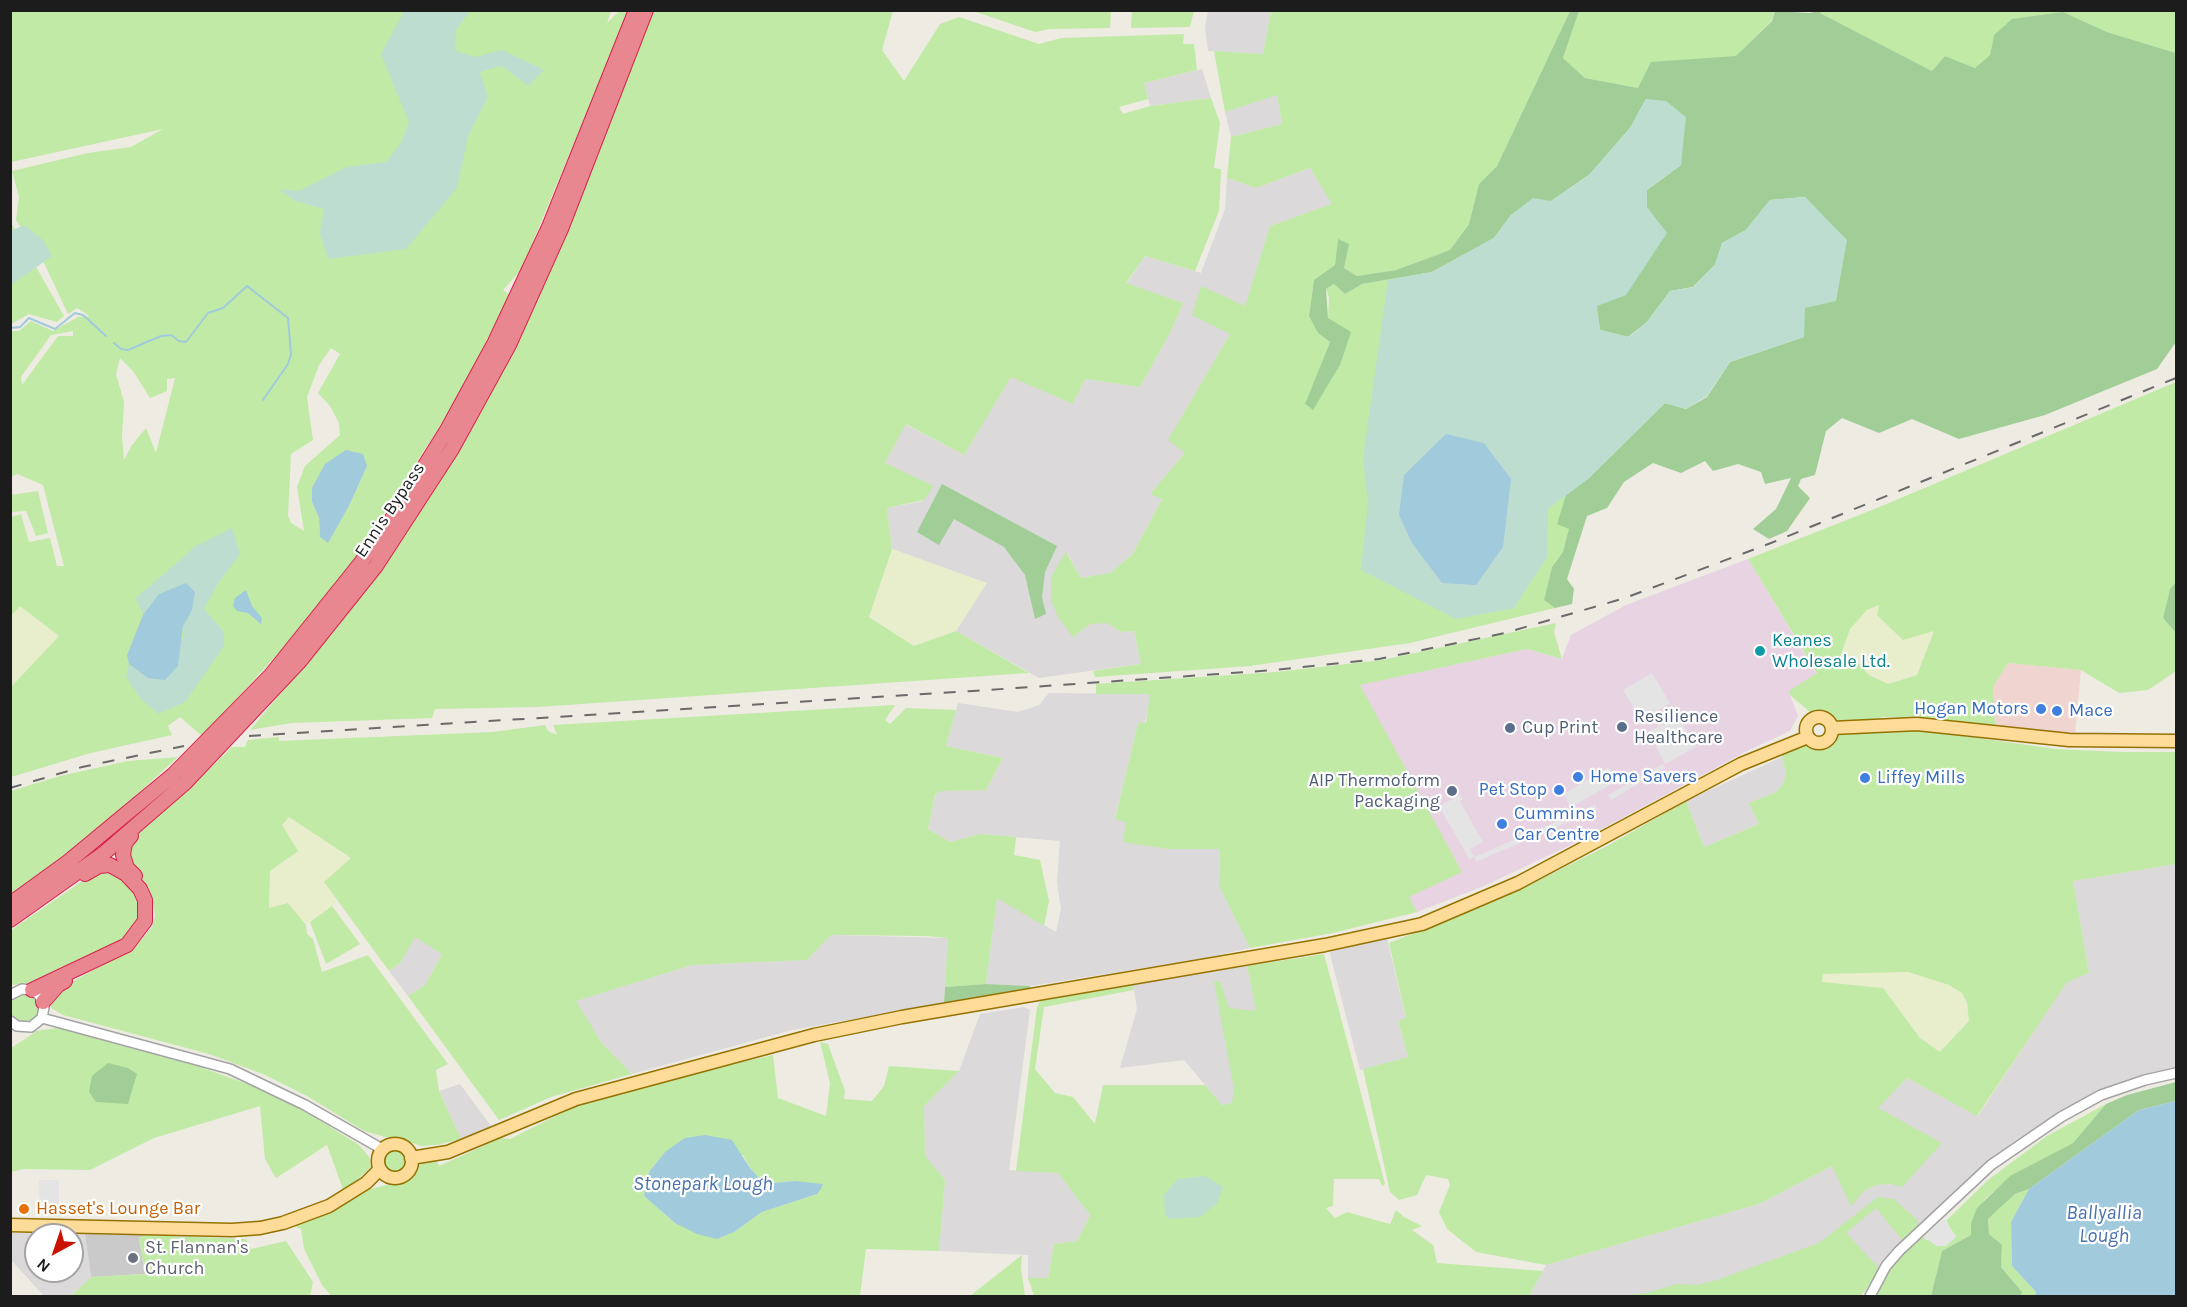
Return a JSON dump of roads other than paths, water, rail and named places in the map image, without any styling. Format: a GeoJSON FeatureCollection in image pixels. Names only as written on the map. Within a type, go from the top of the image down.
{"type":"FeatureCollection","features":[{"type":"Feature","properties":{"kind":"highway","name":"Ennis Bypass"},"geometry":{"type":"LineString","coordinates":[[10,904],[68,862],[173,775],[271,675],[386,526],[447,430],[495,342],[549,227],[636,10]]}},
{"type":"Feature","properties":{"kind":"highway","name":"Ennis Bypass"},"geometry":{"type":"LineString","coordinates":[[10,920],[48,895],[143,820],[185,783],[300,662],[376,566],[452,449],[536,288],[646,10]]}},
{"type":"Feature","properties":{"kind":"highway"},"geometry":{"type":"LineString","coordinates":[[43,1002],[58,985],[129,948],[145,934],[152,914],[150,902],[127,868],[123,849],[143,820]]}},
{"type":"Feature","properties":{"kind":"highway"},"geometry":{"type":"LineString","coordinates":[[27,989],[127,945],[141,930],[147,913],[140,889],[126,874],[110,866],[99,866],[48,895]]}},
{"type":"Feature","properties":{"kind":"main road"},"geometry":{"type":"LineString","coordinates":[[1816,718],[1825,719],[1832,728],[1830,738],[1821,743],[1815,743],[1808,737],[1807,728],[1816,718]]}},
{"type":"Feature","properties":{"kind":"main road"},"geometry":{"type":"LineString","coordinates":[[1832,728],[1917,724],[2069,740],[2176,741]]}},
{"type":"Feature","properties":{"kind":"main road"},"geometry":{"type":"LineString","coordinates":[[411,1158],[448,1152],[576,1099],[814,1035],[902,1017],[1325,945],[1422,924],[1518,883],[1741,764],[1808,737]]}},
{"type":"Feature","properties":{"kind":"main road"},"geometry":{"type":"LineString","coordinates":[[399,1144],[409,1152],[411,1158],[408,1171],[398,1177],[386,1175],[380,1169],[378,1157],[382,1149],[399,1144]]}},
{"type":"Feature","properties":{"kind":"main road"},"geometry":{"type":"LineString","coordinates":[[10,1225],[232,1230],[260,1228],[329,1206],[366,1183],[380,1169]]}},
{"type":"Feature","properties":{"kind":"street"},"geometry":{"type":"LineString","coordinates":[[10,989],[27,989],[43,1002],[42,1018]]}},
{"type":"Feature","properties":{"kind":"street"},"geometry":{"type":"LineString","coordinates":[[10,995],[27,989]]}},
{"type":"Feature","properties":{"kind":"street"},"geometry":{"type":"LineString","coordinates":[[10,1021],[24,1028],[42,1018]]}},
{"type":"Feature","properties":{"kind":"street"},"geometry":{"type":"LineString","coordinates":[[42,1018],[230,1069],[305,1105],[382,1149]]}},
{"type":"Feature","properties":{"kind":"street"},"geometry":{"type":"LineString","coordinates":[[1870,1296],[1886,1266],[1899,1251],[1991,1165],[2061,1117],[2101,1095],[2145,1080],[2176,1073]]}},
{"type":"Feature","properties":{"kind":"water"},"geometry":{"type":"Polygon","coordinates":[[[1446,434],[1484,443],[1511,479],[1503,547],[1476,585],[1442,583],[1412,543],[1399,515],[1404,475],[1446,434]]]}},
{"type":"Feature","properties":{"kind":"water"},"geometry":{"type":"Polygon","coordinates":[[[346,450],[363,454],[367,466],[349,506],[328,543],[320,537],[319,518],[312,502],[312,488],[325,464],[346,450]]]}},
{"type":"Feature","properties":{"kind":"water"},"geometry":{"type":"Polygon","coordinates":[[[186,583],[195,592],[192,610],[183,626],[178,666],[165,680],[148,678],[129,664],[127,655],[143,615],[159,594],[186,583]]]}},
{"type":"Feature","properties":{"kind":"water"},"geometry":{"type":"Polygon","coordinates":[[[246,590],[252,606],[262,618],[261,624],[248,613],[237,611],[233,606],[235,598],[246,590]]]}},
{"type":"Feature","properties":{"kind":"water","name":"Ballyallia Lough"},"geometry":{"type":"Polygon","coordinates":[[[2176,1101],[2176,1296],[2035,1296],[2036,1292],[2012,1266],[2011,1222],[2029,1189],[2139,1110],[2176,1101]]]}},
{"type":"Feature","properties":{"kind":"water","name":"Stonepark Lough"},"geometry":{"type":"Polygon","coordinates":[[[705,1135],[732,1140],[759,1178],[773,1183],[795,1181],[823,1184],[821,1189],[817,1194],[762,1212],[734,1232],[717,1239],[697,1234],[675,1223],[644,1196],[649,1172],[665,1152],[685,1138],[705,1135]]]}},
{"type":"Feature","properties":{"kind":"waterway"},"geometry":{"type":"LineString","coordinates":[[114,343],[121,349],[128,350],[161,336],[171,335],[179,341],[186,342],[208,313],[223,308],[247,286],[288,318],[291,354],[288,364],[263,400]]}},
{"type":"Feature","properties":{"kind":"waterway"},"geometry":{"type":"LineString","coordinates":[[10,328],[20,327],[29,318],[55,329],[75,313],[83,315],[106,336]]}},
{"type":"Feature","properties":{"kind":"railway"},"geometry":{"type":"LineString","coordinates":[[249,736],[973,691],[1275,670],[1379,659],[1505,633],[1625,598],[1771,543],[2176,378]]}},
{"type":"Feature","properties":{"kind":"railway"},"geometry":{"type":"LineString","coordinates":[[10,788],[82,767],[184,746]]}},
{"type":"Feature","properties":{"kind":"place","name":"Keanes Wholesale Ltd."},"geometry":{"type":"Point","coordinates":[1760,651]}},
{"type":"Feature","properties":{"kind":"place","name":"Hogan Motors"},"geometry":{"type":"Point","coordinates":[2041,709]}},
{"type":"Feature","properties":{"kind":"place","name":"Mace"},"geometry":{"type":"Point","coordinates":[2057,711]}},
{"type":"Feature","properties":{"kind":"place","name":"Resilience Healthcare"},"geometry":{"type":"Point","coordinates":[1622,727]}},
{"type":"Feature","properties":{"kind":"place","name":"Cup Print"},"geometry":{"type":"Point","coordinates":[1510,728]}},
{"type":"Feature","properties":{"kind":"place","name":"Home Savers"},"geometry":{"type":"Point","coordinates":[1578,777]}},
{"type":"Feature","properties":{"kind":"place","name":"Liffey Mills"},"geometry":{"type":"Point","coordinates":[1865,778]}},
{"type":"Feature","properties":{"kind":"place","name":"Pet Stop"},"geometry":{"type":"Point","coordinates":[1559,790]}},
{"type":"Feature","properties":{"kind":"place","name":"AIP Thermoform Packaging"},"geometry":{"type":"Point","coordinates":[1452,791]}},
{"type":"Feature","properties":{"kind":"place","name":"Cummins Car Centre"},"geometry":{"type":"Point","coordinates":[1502,824]}},
{"type":"Feature","properties":{"kind":"place","name":"Hasset's Lounge Bar"},"geometry":{"type":"Point","coordinates":[24,1209]}},
{"type":"Feature","properties":{"kind":"place","name":"St. Flannan's Church"},"geometry":{"type":"Point","coordinates":[133,1258]}}]}
